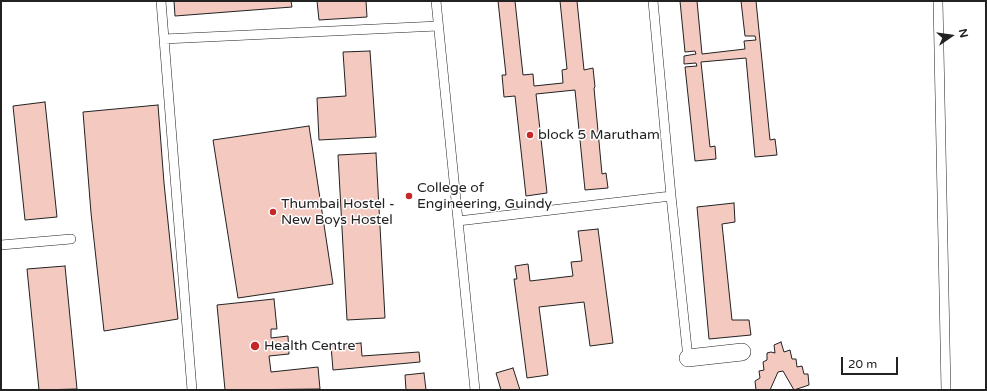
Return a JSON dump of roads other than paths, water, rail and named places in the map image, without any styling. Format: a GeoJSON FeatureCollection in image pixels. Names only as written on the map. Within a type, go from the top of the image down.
{"type":"FeatureCollection","features":[{"type":"Feature","properties":{"kind":"street"},"geometry":{"type":"LineString","coordinates":[[688,358],[742,352]]}},
{"type":"Feature","properties":{"kind":"lane"},"geometry":{"type":"LineString","coordinates":[[161,1],[192,390]]}},
{"type":"Feature","properties":{"kind":"lane"},"geometry":{"type":"LineString","coordinates":[[436,1],[474,390]]}},
{"type":"Feature","properties":{"kind":"lane"},"geometry":{"type":"LineString","coordinates":[[653,1],[688,358]]}},
{"type":"Feature","properties":{"kind":"lane"},"geometry":{"type":"LineString","coordinates":[[938,1],[946,390]]}},
{"type":"Feature","properties":{"kind":"lane"},"geometry":{"type":"LineString","coordinates":[[164,39],[438,26]]}},
{"type":"Feature","properties":{"kind":"lane"},"geometry":{"type":"LineString","coordinates":[[458,221],[671,196]]}},
{"type":"Feature","properties":{"kind":"lane"},"geometry":{"type":"LineString","coordinates":[[1,245],[71,239]]}},
{"type":"Feature","properties":{"kind":"place","name":"block 5 Marutham"},"geometry":{"type":"Point","coordinates":[530,135]}},
{"type":"Feature","properties":{"kind":"place","name":"College of Engineering, Guindy"},"geometry":{"type":"Point","coordinates":[409,196]}},
{"type":"Feature","properties":{"kind":"place","name":"Thumbai Hostel - New Boys Hostel"},"geometry":{"type":"Point","coordinates":[273,212]}},
{"type":"Feature","properties":{"kind":"place","name":"Health Centre"},"geometry":{"type":"Point","coordinates":[255,346]}}]}
